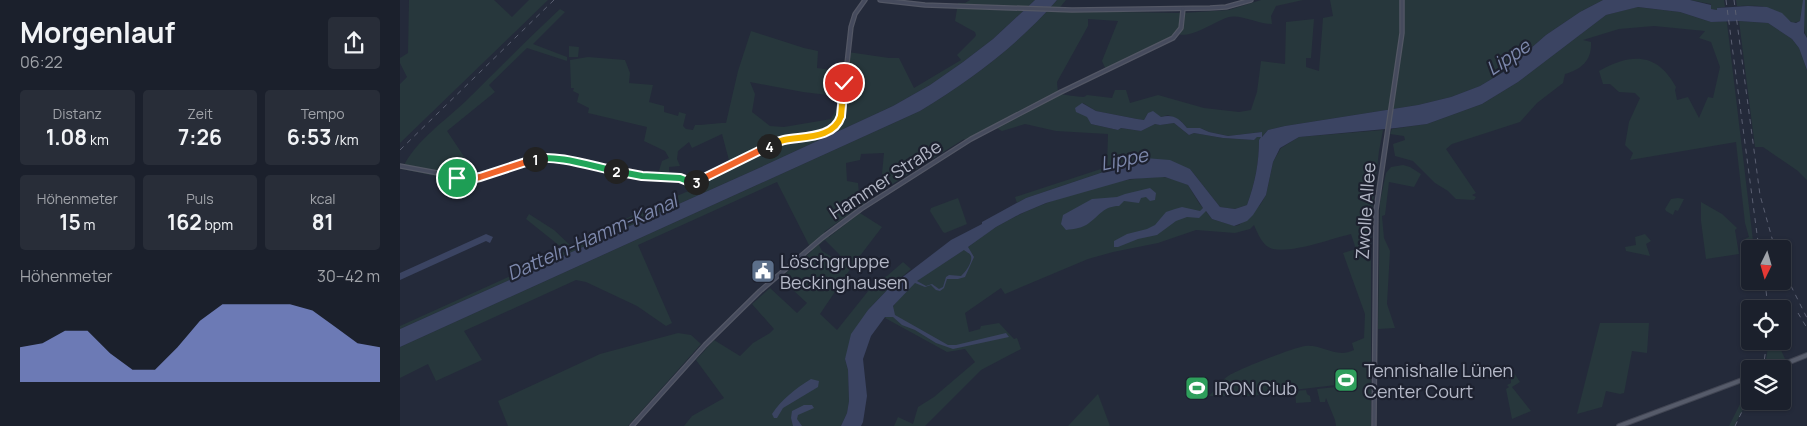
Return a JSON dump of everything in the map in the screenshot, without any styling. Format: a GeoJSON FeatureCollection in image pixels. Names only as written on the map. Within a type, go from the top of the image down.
{"type":"FeatureCollection","features":[{"type":"Feature","properties":{"kind":"main road"},"geometry":{"type":"LineString","coordinates":[[400,166],[470,179],[544,157],[642,176],[680,178],[696,182],[780,141],[812,136],[837,126],[841,118],[851,27],[855,14],[865,0]]}},
{"type":"Feature","properties":{"kind":"main road"},"geometry":{"type":"LineString","coordinates":[[880,0],[915,4],[1060,9],[1218,8],[1251,0]]}},
{"type":"Feature","properties":{"kind":"main road","name":"Zwolle Allee"},"geometry":{"type":"LineString","coordinates":[[1374,426],[1375,227],[1377,197],[1403,22],[1402,0]]}},
{"type":"Feature","properties":{"kind":"main road","name":"Hammer Straße"},"geometry":{"type":"LineString","coordinates":[[632,426],[705,345],[760,291],[822,238],[861,209],[971,140],[1061,92],[1173,38],[1181,28],[1183,9]]}},
{"type":"Feature","properties":{"kind":"main road"},"geometry":{"type":"LineString","coordinates":[[1791,362],[1807,356]]}},
{"type":"Feature","properties":{"kind":"main road"},"geometry":{"type":"LineString","coordinates":[[1620,426],[1741,380]]}},
{"type":"Feature","properties":{"kind":"shaded area"},"geometry":{"type":"Polygon","coordinates":[[[409,0],[494,0],[512,17],[529,0],[548,0],[400,143],[400,84],[407,77],[400,63],[400,58],[408,53],[409,0]]]}},
{"type":"Feature","properties":{"kind":"shaded area"},"geometry":{"type":"Polygon","coordinates":[[[970,0],[1035,0],[993,39],[963,62],[930,85],[893,106],[400,329],[400,326],[566,251],[526,219],[529,214],[554,230],[572,247],[641,211],[691,190],[689,183],[730,164],[722,134],[692,148],[689,142],[678,151],[677,159],[680,166],[669,167],[669,175],[658,174],[662,161],[669,158],[665,151],[644,141],[647,127],[588,113],[589,108],[577,102],[579,94],[573,91],[574,88],[571,88],[570,60],[588,57],[625,60],[630,73],[629,83],[653,85],[649,102],[664,106],[664,112],[678,116],[679,112],[686,114],[683,126],[686,129],[693,130],[695,125],[726,123],[738,71],[751,31],[818,51],[817,68],[846,72],[848,52],[899,58],[914,88],[961,60],[957,55],[975,37],[975,32],[955,21],[958,3],[965,3],[970,0]],[[750,82],[755,94],[752,112],[770,126],[784,127],[831,119],[837,108],[842,110],[844,97],[803,92],[750,82]]]}},
{"type":"Feature","properties":{"kind":"shaded area"},"geometry":{"type":"Polygon","coordinates":[[[1057,0],[1066,0],[1057,11],[1183,13],[1229,10],[1261,0],[1303,0],[1276,6],[1271,16],[1272,24],[1233,16],[1229,17],[1196,32],[1183,35],[1178,34],[1106,70],[1102,61],[1118,21],[1088,19],[1088,26],[1057,82],[1058,93],[1068,95],[1112,98],[1115,90],[1126,90],[1130,103],[1158,95],[1204,108],[1239,112],[1251,110],[1257,92],[1261,61],[1285,64],[1286,22],[1314,19],[1311,58],[1306,58],[1306,67],[1319,71],[1323,18],[1333,16],[1330,0],[1603,0],[1580,12],[1546,35],[1505,71],[1480,86],[1451,97],[1418,105],[1268,130],[1259,140],[1256,173],[1247,205],[1235,209],[1220,207],[1190,169],[1145,158],[1026,198],[1017,203],[1015,197],[1107,167],[1108,134],[1056,131],[1025,124],[1002,131],[993,126],[965,141],[964,139],[891,185],[882,174],[884,153],[861,154],[860,160],[846,163],[847,181],[858,183],[859,193],[869,200],[824,232],[829,237],[860,213],[882,227],[853,265],[820,314],[837,330],[877,280],[887,276],[903,262],[911,269],[868,310],[845,359],[848,370],[849,401],[847,413],[841,426],[684,426],[692,416],[724,398],[696,360],[714,340],[740,356],[753,343],[770,333],[774,329],[752,304],[770,288],[797,313],[807,303],[780,278],[812,251],[777,182],[638,245],[672,323],[666,326],[637,306],[586,282],[576,280],[464,331],[482,360],[436,381],[428,364],[400,378],[400,347],[920,111],[993,61],[1057,0]],[[1083,103],[1091,124],[1118,130],[1121,128],[1141,131],[1155,124],[1174,123],[1189,135],[1194,133],[1223,138],[1254,140],[1257,137],[1261,137],[1261,132],[1228,136],[1200,128],[1187,128],[1181,121],[1168,115],[1161,117],[1148,113],[1144,120],[1137,119],[1096,111],[1083,103]],[[825,240],[819,245],[822,251],[839,261],[842,257],[825,240]]]}},
{"type":"Feature","properties":{"kind":"shaded area"},"geometry":{"type":"Polygon","coordinates":[[[1690,0],[1724,0],[1725,7],[1717,8],[1717,10],[1711,9],[1711,4],[1690,0]]]}},
{"type":"Feature","properties":{"kind":"shaded area"},"geometry":{"type":"Polygon","coordinates":[[[1736,0],[1807,0],[1807,38],[1801,13],[1800,21],[1793,23],[1779,13],[1761,6],[1737,6],[1736,0]]]}},
{"type":"Feature","properties":{"kind":"shaded area"},"geometry":{"type":"Polygon","coordinates":[[[1637,7],[1680,12],[1711,22],[1726,21],[1753,240],[1745,239],[1749,237],[1745,223],[1736,142],[1630,160],[1633,153],[1625,145],[1629,122],[1640,98],[1635,93],[1619,92],[1610,84],[1603,84],[1599,71],[1622,61],[1632,59],[1652,62],[1669,76],[1676,87],[1677,100],[1688,97],[1699,118],[1708,97],[1713,98],[1720,67],[1711,42],[1699,38],[1705,31],[1654,26],[1619,29],[1583,40],[1591,42],[1590,54],[1585,63],[1565,74],[1563,83],[1537,103],[1520,122],[1452,144],[1446,149],[1476,193],[1472,195],[1476,197],[1474,200],[1456,199],[1448,191],[1435,183],[1413,161],[1395,156],[1393,144],[1405,140],[1404,136],[1390,134],[1392,129],[1427,124],[1482,104],[1518,82],[1606,15],[1637,7]]]}},
{"type":"Feature","properties":{"kind":"shaded area"},"geometry":{"type":"Polygon","coordinates":[[[560,9],[565,12],[533,44],[567,57],[567,61],[527,48],[489,85],[495,92],[447,131],[477,176],[477,180],[463,182],[402,169],[423,140],[560,9]]]}},
{"type":"Feature","properties":{"kind":"shaded area"},"geometry":{"type":"Polygon","coordinates":[[[1739,21],[1768,23],[1792,39],[1799,48],[1807,70],[1807,180],[1798,171],[1763,147],[1755,147],[1739,21]]]}},
{"type":"Feature","properties":{"kind":"shaded area"},"geometry":{"type":"Polygon","coordinates":[[[569,46],[579,47],[578,57],[569,57],[569,46]]]}},
{"type":"Feature","properties":{"kind":"shaded area"},"geometry":{"type":"Polygon","coordinates":[[[1383,130],[1371,221],[1371,426],[1336,426],[1326,398],[1325,402],[1320,402],[1317,389],[1336,387],[1336,385],[1253,396],[1209,396],[1228,376],[1278,355],[1305,346],[1341,353],[1347,352],[1354,350],[1352,343],[1364,338],[1365,314],[1343,253],[1356,249],[1351,234],[1312,245],[1282,250],[1266,246],[1254,225],[1250,229],[1235,233],[1196,230],[1158,243],[1088,259],[1005,294],[1001,288],[965,313],[969,332],[980,329],[981,326],[999,323],[1014,339],[1017,338],[1021,349],[981,370],[925,426],[894,426],[898,417],[913,424],[918,407],[934,397],[975,362],[965,349],[947,352],[885,318],[910,286],[996,227],[1032,209],[1077,192],[1123,181],[1163,177],[1188,185],[1212,219],[1235,226],[1239,225],[1260,205],[1266,195],[1273,162],[1281,148],[1299,137],[1383,130]]]}},
{"type":"Feature","properties":{"kind":"shaded area"},"geometry":{"type":"Polygon","coordinates":[[[1403,165],[1421,174],[1414,187],[1389,182],[1385,215],[1382,216],[1384,238],[1390,251],[1387,304],[1395,328],[1378,329],[1380,202],[1386,173],[1391,167],[1403,165]]]}},
{"type":"Feature","properties":{"kind":"shaded area"},"geometry":{"type":"Polygon","coordinates":[[[958,198],[967,224],[945,233],[930,211],[931,208],[958,198]]]}},
{"type":"Feature","properties":{"kind":"shaded area"},"geometry":{"type":"Polygon","coordinates":[[[1671,199],[1684,199],[1678,211],[1675,210],[1673,215],[1665,209],[1671,199]]]}},
{"type":"Feature","properties":{"kind":"shaded area"},"geometry":{"type":"Polygon","coordinates":[[[1701,202],[1722,214],[1737,228],[1735,230],[1739,254],[1706,259],[1701,221],[1701,202]]]}},
{"type":"Feature","properties":{"kind":"shaded area"},"geometry":{"type":"Polygon","coordinates":[[[1645,234],[1651,241],[1646,244],[1650,256],[1626,251],[1625,247],[1636,245],[1635,237],[1645,234]]]}},
{"type":"Feature","properties":{"kind":"shaded area"},"geometry":{"type":"Polygon","coordinates":[[[1600,323],[1649,323],[1647,353],[1632,351],[1624,393],[1606,391],[1602,407],[1577,414],[1600,323]]]}},
{"type":"Feature","properties":{"kind":"shaded area"},"geometry":{"type":"Polygon","coordinates":[[[678,333],[691,335],[701,344],[628,426],[508,426],[498,401],[600,354],[678,333]]]}},
{"type":"Feature","properties":{"kind":"shaded area"},"geometry":{"type":"Polygon","coordinates":[[[1768,350],[1781,350],[1785,359],[1782,360],[1766,360],[1768,350]]]}},
{"type":"Feature","properties":{"kind":"shaded area"},"geometry":{"type":"Polygon","coordinates":[[[1514,373],[1520,382],[1512,387],[1531,411],[1512,419],[1506,389],[1509,387],[1507,385],[1511,383],[1511,376],[1514,373]]]}},
{"type":"Feature","properties":{"kind":"shaded area"},"geometry":{"type":"Polygon","coordinates":[[[1306,390],[1311,402],[1296,403],[1295,391],[1306,390]]]}},
{"type":"Feature","properties":{"kind":"shaded area"},"geometry":{"type":"Polygon","coordinates":[[[1098,394],[1110,426],[1068,426],[1098,394]]]}},
{"type":"Feature","properties":{"kind":"shaded area"},"geometry":{"type":"Polygon","coordinates":[[[1741,402],[1742,411],[1734,426],[1729,426],[1741,402]]]}},
{"type":"Feature","properties":{"kind":"water"},"geometry":{"type":"Polygon","coordinates":[[[1035,0],[1057,0],[1026,32],[993,61],[920,111],[400,347],[400,329],[893,106],[930,85],[963,62],[993,39],[1035,0]]]}},
{"type":"Feature","properties":{"kind":"water"},"geometry":{"type":"Polygon","coordinates":[[[1603,0],[1690,0],[1711,5],[1711,9],[1717,10],[1717,8],[1748,6],[1767,7],[1782,13],[1791,22],[1796,23],[1800,21],[1803,0],[1805,0],[1804,33],[1807,38],[1807,70],[1799,48],[1792,39],[1768,23],[1711,22],[1680,12],[1638,7],[1606,15],[1518,82],[1482,104],[1427,124],[1299,137],[1280,148],[1273,162],[1266,195],[1253,215],[1247,221],[1234,226],[1212,219],[1206,211],[1199,218],[1187,217],[1176,221],[1157,235],[1114,247],[1114,241],[1127,234],[1155,225],[1166,212],[1182,207],[1200,211],[1203,208],[1188,185],[1165,177],[1130,179],[1046,203],[996,227],[968,247],[974,257],[965,277],[947,279],[944,288],[940,291],[931,285],[925,287],[915,283],[893,306],[895,315],[948,345],[956,345],[1006,333],[1009,337],[953,349],[936,343],[915,330],[902,325],[893,317],[885,317],[871,336],[863,359],[867,396],[863,422],[861,426],[841,426],[847,413],[849,401],[848,370],[845,359],[851,334],[868,310],[891,286],[951,240],[1026,198],[1145,158],[1170,160],[1190,169],[1220,207],[1235,209],[1247,205],[1256,173],[1259,140],[1261,137],[1257,137],[1254,140],[1223,138],[1194,133],[1189,135],[1174,123],[1155,124],[1141,131],[1121,128],[1118,130],[1091,124],[1087,117],[1076,112],[1075,108],[1082,103],[1096,111],[1137,119],[1144,120],[1148,113],[1153,111],[1161,117],[1169,116],[1176,118],[1187,128],[1200,128],[1228,136],[1262,132],[1262,137],[1268,130],[1285,126],[1418,105],[1451,97],[1480,86],[1505,71],[1546,35],[1580,12],[1603,0]],[[964,250],[917,281],[926,286],[932,284],[939,289],[943,287],[946,277],[949,275],[961,276],[971,261],[970,254],[964,250]]]}},
{"type":"Feature","properties":{"kind":"water"},"geometry":{"type":"Polygon","coordinates":[[[1150,188],[1156,193],[1155,200],[1150,201],[1146,197],[1141,198],[1139,203],[1124,201],[1119,206],[1106,209],[1087,225],[1078,228],[1066,230],[1061,224],[1063,215],[1092,199],[1117,197],[1150,188]]]}},
{"type":"Feature","properties":{"kind":"water"},"geometry":{"type":"Polygon","coordinates":[[[486,234],[493,237],[490,243],[486,241],[400,280],[400,273],[486,234]]]}},
{"type":"Feature","properties":{"kind":"water"},"geometry":{"type":"Polygon","coordinates":[[[811,379],[819,381],[818,387],[783,408],[777,418],[774,418],[772,414],[780,404],[811,379]]]}},
{"type":"Feature","properties":{"kind":"water"},"geometry":{"type":"Polygon","coordinates":[[[804,405],[812,405],[814,408],[798,415],[797,419],[802,426],[793,426],[792,411],[804,405]]]}},
{"type":"Feature","properties":{"kind":"railway"},"geometry":{"type":"LineString","coordinates":[[400,150],[554,0]]}},
{"type":"Feature","properties":{"kind":"railway"},"geometry":{"type":"LineString","coordinates":[[1726,0],[1758,240]]}},
{"type":"Feature","properties":{"kind":"railway"},"geometry":{"type":"LineString","coordinates":[[1734,0],[1760,195],[1772,240]]}},
{"type":"Feature","properties":{"kind":"railway"},"geometry":{"type":"LineString","coordinates":[[1791,286],[1807,318]]}},
{"type":"Feature","properties":{"kind":"railway"},"geometry":{"type":"LineString","coordinates":[[1766,290],[1767,300]]}},
{"type":"Feature","properties":{"kind":"railway"},"geometry":{"type":"LineString","coordinates":[[1798,313],[1807,328]]}},
{"type":"Feature","properties":{"kind":"railway"},"geometry":{"type":"LineString","coordinates":[[1764,360],[1766,350]]}},
{"type":"Feature","properties":{"kind":"railway"},"geometry":{"type":"LineString","coordinates":[[1735,426],[1743,410]]}},
{"type":"Feature","properties":{"kind":"place","name":"Löschgruppe Beckinghausen"},"geometry":{"type":"Point","coordinates":[763,271]}},
{"type":"Feature","properties":{"kind":"place","name":"Tennishalle Lünen Center Court"},"geometry":{"type":"Point","coordinates":[1346,380]}},
{"type":"Feature","properties":{"kind":"place","name":"IRON Club"},"geometry":{"type":"Point","coordinates":[1197,388]}},
{"type":"Feature","properties":{"kind":"route"},"geometry":{"type":"LineString","coordinates":[[457,178],[470,179],[480,177],[544,157],[642,176],[680,178],[696,182],[780,141],[808,138],[837,126],[841,118],[844,83]]}},
{"type":"Feature","properties":{"kind":"water label","name":"Lippe"},"geometry":{"type":"Point","coordinates":[1508,57]}},
{"type":"Feature","properties":{"kind":"water label","name":"Lippe"},"geometry":{"type":"Point","coordinates":[1124,159]}},
{"type":"Feature","properties":{"kind":"water label","name":"Datteln-Hamm-Kanal"},"geometry":{"type":"Point","coordinates":[592,237]}}]}
